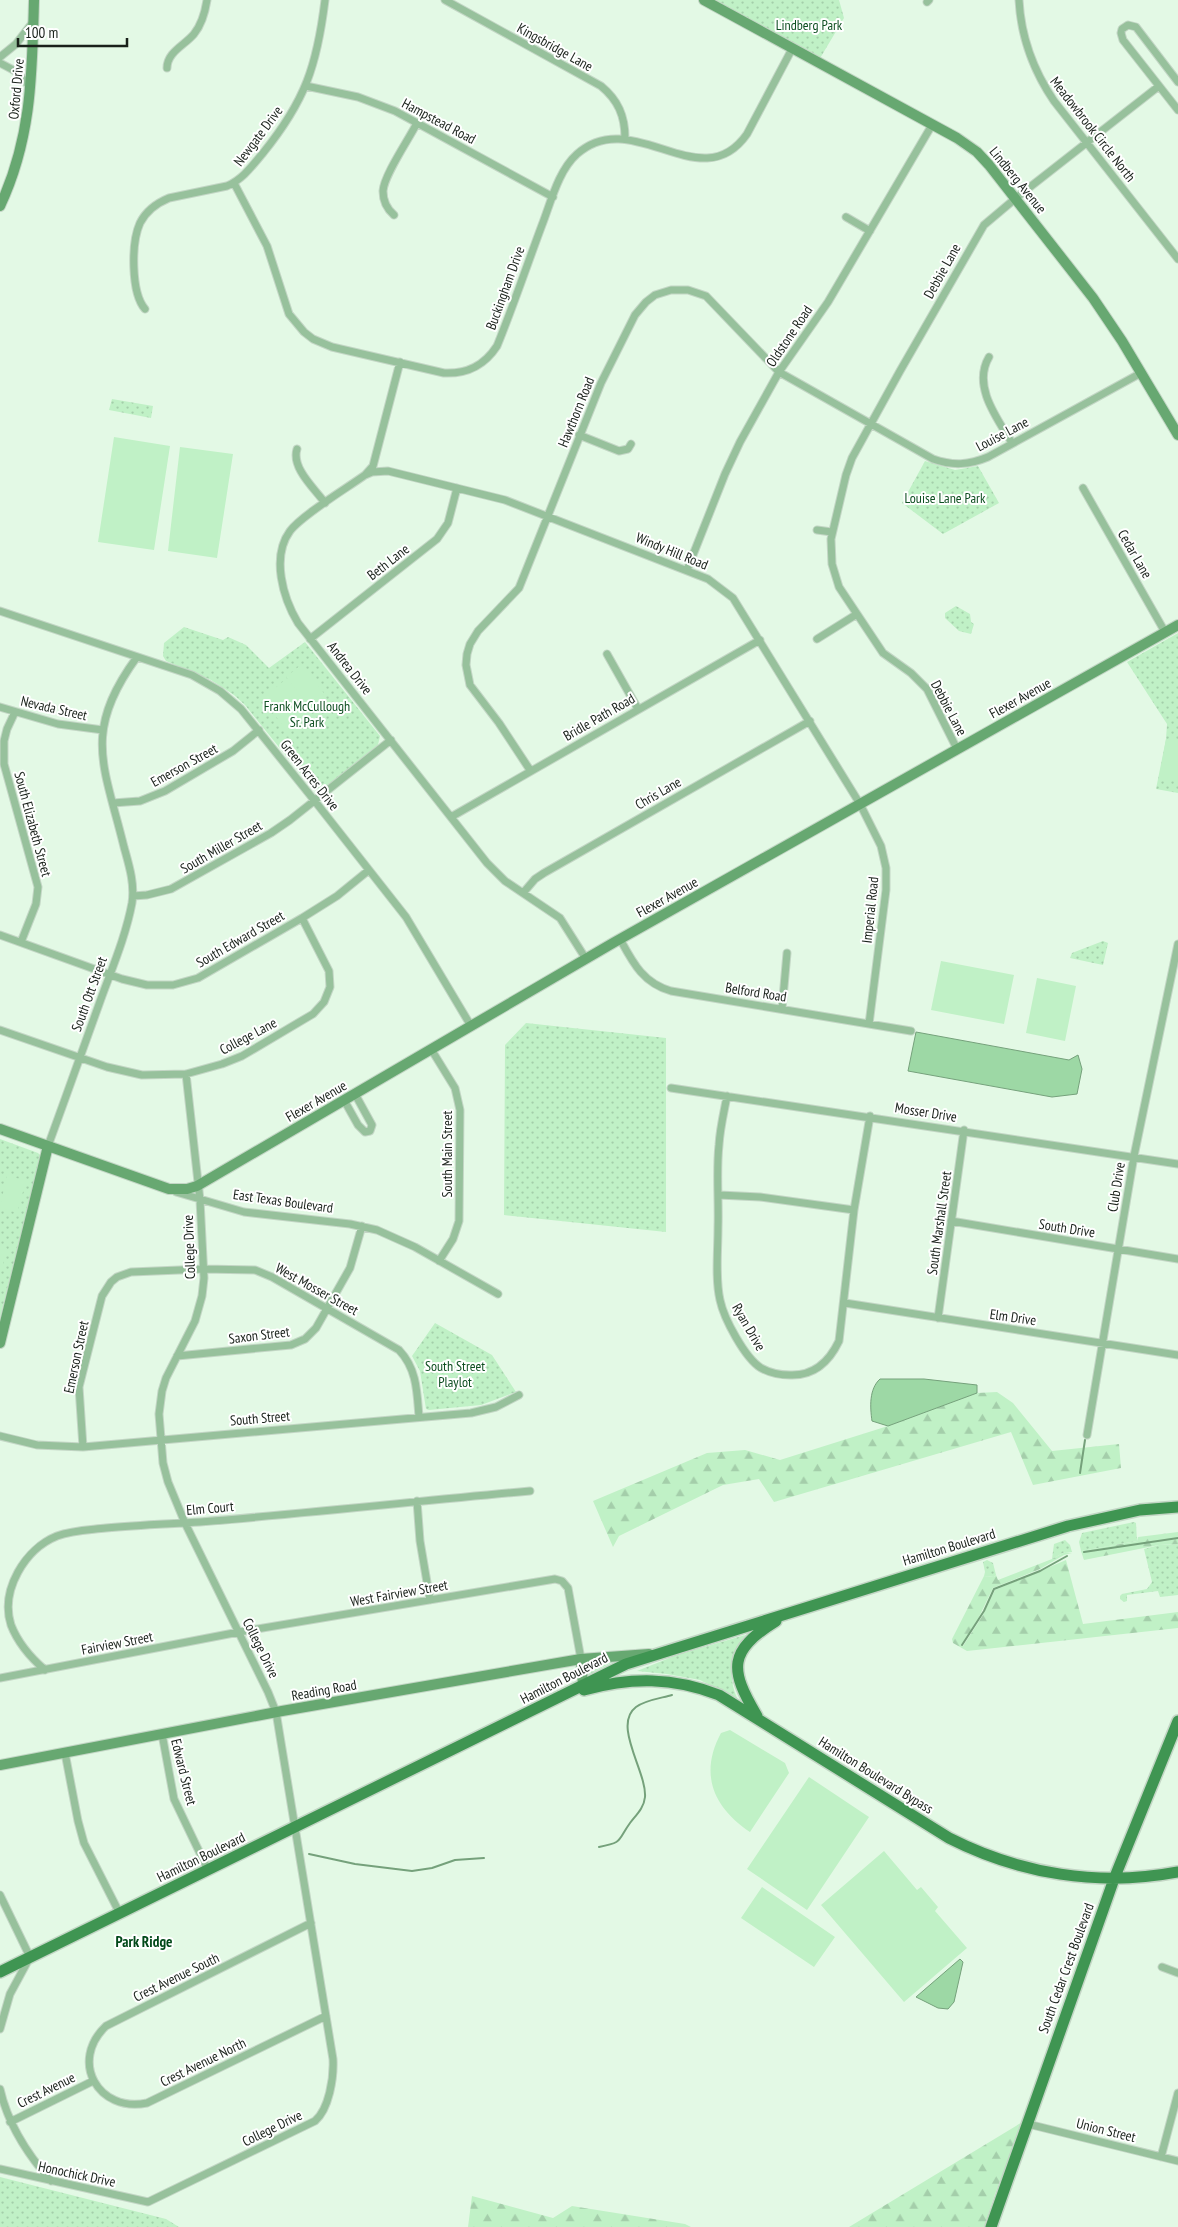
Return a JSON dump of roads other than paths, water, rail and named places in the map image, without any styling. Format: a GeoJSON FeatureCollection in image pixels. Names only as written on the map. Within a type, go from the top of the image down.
{"type":"FeatureCollection","features":[{"type":"Feature","properties":{"kind":"main road","name":"Hamilton Boulevard"},"geometry":{"type":"LineString","coordinates":[[0,1972],[621,1666],[654,1654],[1068,1526],[1140,1510],[1178,1507]]}},
{"type":"Feature","properties":{"kind":"main road"},"geometry":{"type":"LineString","coordinates":[[758,1719],[744,1695],[738,1680],[740,1655],[746,1644],[757,1633],[788,1613]]}},
{"type":"Feature","properties":{"kind":"main road","name":"Hamilton Boulevard Bypass"},"geometry":{"type":"LineString","coordinates":[[567,1694],[631,1680],[667,1680],[693,1686],[719,1695],[936,1830],[978,1852],[1026,1868],[1051,1873],[1114,1879],[1151,1877],[1178,1872]]}},
{"type":"Feature","properties":{"kind":"main road","name":"South Cedar Crest Boulevard"},"geometry":{"type":"LineString","coordinates":[[990,2227],[1114,1879],[1178,1721]]}},
{"type":"Feature","properties":{"kind":"street","name":"Oxford Drive"},"geometry":{"type":"LineString","coordinates":[[0,206],[20,153],[31,88],[34,0]]}},
{"type":"Feature","properties":{"kind":"street"},"geometry":{"type":"LineString","coordinates":[[167,68],[168,58],[199,27],[207,0]]}},
{"type":"Feature","properties":{"kind":"street","name":"Newgate Drive"},"geometry":{"type":"LineString","coordinates":[[145,309],[137,297],[135,286],[135,240],[145,215],[152,208],[169,198],[227,186],[234,183],[247,172],[276,136],[296,106],[306,86],[320,40],[325,0]]}},
{"type":"Feature","properties":{"kind":"street","name":"Kingsbridge Lane"},"geometry":{"type":"LineString","coordinates":[[445,0],[601,86],[619,107],[624,125],[624,138]]}},
{"type":"Feature","properties":{"kind":"street","name":"Lindberg Avenue"},"geometry":{"type":"LineString","coordinates":[[704,0],[957,138],[978,152],[1093,298],[1141,372],[1178,435]]}},
{"type":"Feature","properties":{"kind":"street","name":"Meadowbrook Circle North"},"geometry":{"type":"LineString","coordinates":[[1019,0],[1022,31],[1039,78],[1087,144],[1178,259]]}},
{"type":"Feature","properties":{"kind":"street"},"geometry":{"type":"LineString","coordinates":[[0,57],[16,44],[34,22]]}},
{"type":"Feature","properties":{"kind":"street"},"geometry":{"type":"LineString","coordinates":[[1178,82],[1136,28],[1128,25],[1124,27],[1121,33],[1123,40],[1178,110]]}},
{"type":"Feature","properties":{"kind":"street","name":"Buckingham Drive"},"geometry":{"type":"LineString","coordinates":[[234,183],[267,246],[285,304],[296,324],[304,332],[324,344],[453,373],[461,372],[478,366],[491,355],[500,338],[553,197],[564,172],[576,155],[594,143],[609,138],[624,138],[691,158],[709,159],[727,153],[742,141],[747,134],[792,49]]}},
{"type":"Feature","properties":{"kind":"street"},"geometry":{"type":"LineString","coordinates":[[0,63],[17,72],[31,88]]}},
{"type":"Feature","properties":{"kind":"street","name":"Hampstead Road"},"geometry":{"type":"LineString","coordinates":[[306,86],[358,97],[395,111],[553,197]]}},
{"type":"Feature","properties":{"kind":"street","name":"Debbie Lane"},"geometry":{"type":"LineString","coordinates":[[957,750],[927,689],[911,673],[883,653],[845,598],[835,576],[831,552],[832,532],[847,470],[977,234],[992,217],[1087,144],[1158,86]]}},
{"type":"Feature","properties":{"kind":"street"},"geometry":{"type":"LineString","coordinates":[[394,215],[386,204],[383,192],[384,184],[417,123]]}},
{"type":"Feature","properties":{"kind":"street","name":"Oldstone Road"},"geometry":{"type":"LineString","coordinates":[[687,570],[732,457],[779,372],[828,302],[932,125]]}},
{"type":"Feature","properties":{"kind":"street"},"geometry":{"type":"LineString","coordinates":[[846,217],[870,231]]}},
{"type":"Feature","properties":{"kind":"street","name":"Hawthorn Road"},"geometry":{"type":"LineString","coordinates":[[530,770],[499,722],[475,693],[467,675],[467,654],[473,638],[519,588],[601,382],[635,315],[646,302],[663,292],[688,290],[706,296],[779,372],[871,424]]}},
{"type":"Feature","properties":{"kind":"street"},"geometry":{"type":"LineString","coordinates":[[990,357],[984,370],[983,384],[993,410],[1012,443]]}},
{"type":"Feature","properties":{"kind":"street","name":"Andrea Drive"},"geometry":{"type":"LineString","coordinates":[[400,362],[377,459],[365,475],[325,503],[290,531],[286,538],[282,561],[282,580],[286,600],[298,623],[496,872],[560,918],[586,959]]}},
{"type":"Feature","properties":{"kind":"street","name":"Louise Lane"},"geometry":{"type":"LineString","coordinates":[[871,424],[933,459],[954,465],[977,462],[1141,372]]}},
{"type":"Feature","properties":{"kind":"street"},"geometry":{"type":"LineString","coordinates":[[580,436],[619,451],[628,449],[631,444]]}},
{"type":"Feature","properties":{"kind":"street"},"geometry":{"type":"LineString","coordinates":[[297,449],[295,454],[297,465],[325,503]]}},
{"type":"Feature","properties":{"kind":"street","name":"Windy Hill Road"},"geometry":{"type":"LineString","coordinates":[[365,475],[380,470],[388,471],[505,500],[687,570],[708,579],[725,590],[740,607],[860,804]]}},
{"type":"Feature","properties":{"kind":"street","name":"Beth Lane"},"geometry":{"type":"LineString","coordinates":[[310,638],[437,539],[448,523],[457,488]]}},
{"type":"Feature","properties":{"kind":"street","name":"Cedar Lane"},"geometry":{"type":"LineString","coordinates":[[1082,488],[1165,632]]}},
{"type":"Feature","properties":{"kind":"street"},"geometry":{"type":"LineString","coordinates":[[817,530],[832,532]]}},
{"type":"Feature","properties":{"kind":"street","name":"Green Acres Drive"},"geometry":{"type":"LineString","coordinates":[[0,611],[192,675],[209,683],[231,699],[259,730],[417,934],[471,1026]]}},
{"type":"Feature","properties":{"kind":"street"},"geometry":{"type":"LineString","coordinates":[[817,639],[857,614]]}},
{"type":"Feature","properties":{"kind":"street","name":"Flexer Avenue"},"geometry":{"type":"LineString","coordinates":[[170,1189],[187,1189],[199,1186],[620,939],[1178,625]]}},
{"type":"Feature","properties":{"kind":"street","name":"Bridle Path Road"},"geometry":{"type":"LineString","coordinates":[[451,817],[530,770],[760,640]]}},
{"type":"Feature","properties":{"kind":"street"},"geometry":{"type":"LineString","coordinates":[[607,654],[638,709]]}},
{"type":"Feature","properties":{"kind":"street","name":"South Ott Street"},"geometry":{"type":"LineString","coordinates":[[0,1342],[48,1146],[126,928],[132,896],[130,872],[103,765],[103,730],[113,694],[137,657]]}},
{"type":"Feature","properties":{"kind":"street","name":"Nevada Street"},"geometry":{"type":"LineString","coordinates":[[0,707],[58,724],[103,730]]}},
{"type":"Feature","properties":{"kind":"street","name":"South Elizabeth Street"},"geometry":{"type":"LineString","coordinates":[[15,712],[4,741],[4,764],[38,887],[36,904],[21,942]]}},
{"type":"Feature","properties":{"kind":"street","name":"Chris Lane"},"geometry":{"type":"LineString","coordinates":[[523,893],[535,879],[544,873],[810,721]]}},
{"type":"Feature","properties":{"kind":"street","name":"Emerson Street"},"geometry":{"type":"LineString","coordinates":[[113,803],[140,801],[165,791],[234,751],[259,730]]}},
{"type":"Feature","properties":{"kind":"street","name":"South Miller Street"},"geometry":{"type":"LineString","coordinates":[[132,896],[157,893],[184,883],[278,828],[391,740]]}},
{"type":"Feature","properties":{"kind":"street","name":"Imperial Road"},"geometry":{"type":"LineString","coordinates":[[860,804],[881,846],[887,883],[869,1024]]}},
{"type":"Feature","properties":{"kind":"street","name":"South Edward Street"},"geometry":{"type":"LineString","coordinates":[[0,935],[110,975],[147,985],[173,985],[186,982],[209,972],[302,918],[337,896],[369,870]]}},
{"type":"Feature","properties":{"kind":"street","name":"College Lane"},"geometry":{"type":"LineString","coordinates":[[0,1030],[80,1059],[142,1075],[186,1074],[222,1064],[242,1056],[320,1008],[330,987],[329,971],[302,918]]}},
{"type":"Feature","properties":{"kind":"street","name":"Belford Road"},"geometry":{"type":"LineString","coordinates":[[620,939],[636,968],[657,986],[671,991],[911,1031]]}},
{"type":"Feature","properties":{"kind":"street","name":"Club Drive"},"geometry":{"type":"LineString","coordinates":[[1087,1435],[1134,1156],[1178,944]]}},
{"type":"Feature","properties":{"kind":"street"},"geometry":{"type":"LineString","coordinates":[[782,1010],[787,953]]}},
{"type":"Feature","properties":{"kind":"street","name":"South Main Street"},"geometry":{"type":"LineString","coordinates":[[431,1049],[455,1088],[460,1110],[459,1221],[453,1239],[439,1261]]}},
{"type":"Feature","properties":{"kind":"street","name":"College Drive"},"geometry":{"type":"LineString","coordinates":[[148,2202],[315,2121],[320,2117],[325,2107],[334,2065],[276,1712],[185,1523],[168,1482],[163,1463],[159,1414],[162,1391],[195,1321],[199,1308],[204,1269],[199,1186],[186,1074]]}},
{"type":"Feature","properties":{"kind":"street","name":"Mosser Drive"},"geometry":{"type":"LineString","coordinates":[[671,1088],[964,1130],[1178,1164]]}},
{"type":"Feature","properties":{"kind":"street"},"geometry":{"type":"LineString","coordinates":[[344,1100],[360,1128],[365,1132],[370,1131],[372,1125],[355,1094]]}},
{"type":"Feature","properties":{"kind":"street","name":"Ryan Drive"},"geometry":{"type":"LineString","coordinates":[[727,1096],[719,1143],[718,1273],[720,1301],[731,1326],[750,1358],[761,1368],[773,1374],[806,1375],[819,1368],[834,1353],[839,1341],[845,1304],[854,1210],[870,1116]]}},
{"type":"Feature","properties":{"kind":"street","name":"East Texas Boulevard"},"geometry":{"type":"LineString","coordinates":[[0,1129],[200,1200],[264,1216],[362,1226],[392,1236],[498,1294]]}},
{"type":"Feature","properties":{"kind":"street","name":"South Marshall Street"},"geometry":{"type":"LineString","coordinates":[[938,1318],[964,1130]]}},
{"type":"Feature","properties":{"kind":"street"},"geometry":{"type":"LineString","coordinates":[[719,1195],[760,1197],[854,1210]]}},
{"type":"Feature","properties":{"kind":"street","name":"South Drive"},"geometry":{"type":"LineString","coordinates":[[952,1221],[1178,1259]]}},
{"type":"Feature","properties":{"kind":"street","name":"Saxon Street"},"geometry":{"type":"LineString","coordinates":[[177,1356],[291,1345],[305,1339],[312,1333],[354,1258],[362,1226]]}},
{"type":"Feature","properties":{"kind":"street","name":"West Mosser Street"},"geometry":{"type":"LineString","coordinates":[[116,1278],[131,1272],[204,1269],[244,1269],[264,1273],[392,1344],[410,1364],[416,1382],[419,1417]]}},
{"type":"Feature","properties":{"kind":"street","name":"Emerson Street"},"geometry":{"type":"LineString","coordinates":[[84,1447],[79,1396],[80,1385],[102,1296],[105,1289],[116,1278]]}},
{"type":"Feature","properties":{"kind":"street","name":"Elm Drive"},"geometry":{"type":"LineString","coordinates":[[845,1304],[1178,1355]]}},
{"type":"Feature","properties":{"kind":"street","name":"South Street"},"geometry":{"type":"LineString","coordinates":[[0,1436],[37,1444],[84,1447],[484,1410],[508,1402],[519,1395]]}},
{"type":"Feature","properties":{"kind":"street","name":"Elm Court"},"geometry":{"type":"LineString","coordinates":[[45,1670],[21,1644],[11,1624],[9,1600],[16,1576],[36,1550],[56,1536],[78,1531],[530,1491]]}},
{"type":"Feature","properties":{"kind":"street"},"geometry":{"type":"LineString","coordinates":[[417,1501],[420,1540],[430,1600]]}},
{"type":"Feature","properties":{"kind":"street","name":"West Fairview Street"},"geometry":{"type":"LineString","coordinates":[[239,1632],[555,1579],[562,1582],[568,1588],[581,1660]]}},
{"type":"Feature","properties":{"kind":"street","name":"Fairview Street"},"geometry":{"type":"LineString","coordinates":[[0,1678],[239,1632]]}},
{"type":"Feature","properties":{"kind":"street","name":"Reading Road"},"geometry":{"type":"LineString","coordinates":[[0,1765],[276,1712],[581,1660],[654,1654]]}},
{"type":"Feature","properties":{"kind":"street"},"geometry":{"type":"LineString","coordinates":[[581,1660],[583,1685]]}},
{"type":"Feature","properties":{"kind":"street","name":"Edward Street"},"geometry":{"type":"LineString","coordinates":[[162,1734],[174,1799],[208,1870]]}},
{"type":"Feature","properties":{"kind":"street"},"geometry":{"type":"LineString","coordinates":[[65,1753],[84,1843],[120,1914]]}},
{"type":"Feature","properties":{"kind":"street"},"geometry":{"type":"LineString","coordinates":[[0,1895],[30,1957],[10,1994],[0,2029]]}},
{"type":"Feature","properties":{"kind":"street","name":"Crest Avenue South"},"geometry":{"type":"LineString","coordinates":[[93,2081],[89,2065],[90,2048],[99,2032],[106,2026],[312,1923]]}},
{"type":"Feature","properties":{"kind":"street"},"geometry":{"type":"LineString","coordinates":[[1162,1967],[1178,1974]]}},
{"type":"Feature","properties":{"kind":"street","name":"Crest Avenue North"},"geometry":{"type":"LineString","coordinates":[[93,2081],[105,2094],[120,2102],[129,2104],[147,2103],[326,2016]]}},
{"type":"Feature","properties":{"kind":"street","name":"Crest Avenue"},"geometry":{"type":"LineString","coordinates":[[10,2122],[93,2081]]}},
{"type":"Feature","properties":{"kind":"street"},"geometry":{"type":"LineString","coordinates":[[0,2090],[10,2122],[28,2153],[51,2181]]}},
{"type":"Feature","properties":{"kind":"street"},"geometry":{"type":"LineString","coordinates":[[1161,2157],[1178,2093]]}},
{"type":"Feature","properties":{"kind":"street","name":"Union Street"},"geometry":{"type":"LineString","coordinates":[[1028,2124],[1178,2161]]}},
{"type":"Feature","properties":{"kind":"street","name":"Honochick Drive"},"geometry":{"type":"LineString","coordinates":[[0,2169],[148,2202]]}},
{"type":"Feature","properties":{"kind":"waterway"},"geometry":{"type":"LineString","coordinates":[[1080,1473],[1085,1440]]}},
{"type":"Feature","properties":{"kind":"waterway"},"geometry":{"type":"LineString","coordinates":[[1084,1552],[1178,1538]]}},
{"type":"Feature","properties":{"kind":"waterway"},"geometry":{"type":"LineString","coordinates":[[962,1645],[984,1611],[994,1589],[1040,1571],[1067,1556]]}},
{"type":"Feature","properties":{"kind":"waterway"},"geometry":{"type":"LineString","coordinates":[[599,1847],[613,1844],[619,1840],[643,1805],[645,1797],[641,1775],[629,1737],[628,1725],[630,1715],[640,1705],[672,1695]]}},
{"type":"Feature","properties":{"kind":"waterway"},"geometry":{"type":"LineString","coordinates":[[309,1854],[355,1864],[412,1871],[432,1868],[455,1860],[484,1858]]}},
{"type":"Feature","properties":{"kind":"district","name":"Park Ridge"},"geometry":{"type":"Point","coordinates":[144,1941]}},
{"type":"Feature","properties":{"kind":"park label","name":"Lindberg Park"},"geometry":{"type":"Point","coordinates":[809,25]}},
{"type":"Feature","properties":{"kind":"park label","name":"Louise Lane Park"},"geometry":{"type":"Point","coordinates":[945,498]}},
{"type":"Feature","properties":{"kind":"park label","name":"Frank McCullough Sr. Park"},"geometry":{"type":"Point","coordinates":[307,714]}},
{"type":"Feature","properties":{"kind":"park label","name":"South Street Playlot"},"geometry":{"type":"Point","coordinates":[455,1374]}}]}
